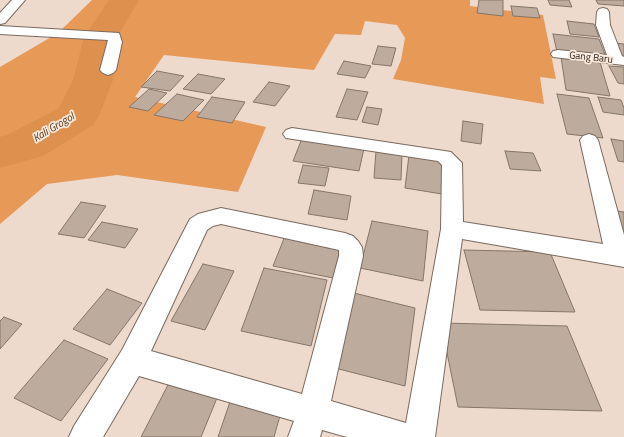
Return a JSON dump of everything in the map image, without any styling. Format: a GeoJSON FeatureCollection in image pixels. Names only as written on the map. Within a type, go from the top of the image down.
{"type":"FeatureCollection","features":[{"type":"Feature","properties":{"kind":"street"},"geometry":{"type":"LineString","coordinates":[[0,20],[19,0]]}},
{"type":"Feature","properties":{"kind":"street"},"geometry":{"type":"LineString","coordinates":[[603,12],[603,25],[620,61]]}},
{"type":"Feature","properties":{"kind":"street"},"geometry":{"type":"LineString","coordinates":[[0,30],[114,36],[115,42],[108,70]]}},
{"type":"Feature","properties":{"kind":"street","name":"Gang Baru"},"geometry":{"type":"LineString","coordinates":[[558,54],[620,61]]}},
{"type":"Feature","properties":{"kind":"street"},"geometry":{"type":"LineString","coordinates":[[292,134],[444,156],[453,166],[452,228],[420,437]]}},
{"type":"Feature","properties":{"kind":"street"},"geometry":{"type":"LineString","coordinates":[[452,228],[621,256],[589,140]]}},
{"type":"Feature","properties":{"kind":"street"},"geometry":{"type":"LineString","coordinates":[[85,437],[132,360],[198,225],[206,220],[221,216],[345,242],[350,247],[350,256],[309,424]]}},
{"type":"Feature","properties":{"kind":"street"},"geometry":{"type":"LineString","coordinates":[[132,360],[309,424],[401,437]]}},
{"type":"Feature","properties":{"kind":"shaded area"},"geometry":{"type":"Polygon","coordinates":[[[92,0],[470,0],[470,6],[543,15],[556,79],[540,77],[544,104],[393,79],[401,60],[405,38],[397,25],[365,21],[361,35],[335,34],[314,70],[164,55],[135,97],[266,127],[238,192],[117,175],[47,184],[0,224],[0,67],[58,33],[92,0]]]}},
{"type":"Feature","properties":{"kind":"building"},"geometry":{"type":"Polygon","coordinates":[[[479,0],[503,0],[503,16],[477,13],[479,0]]]}},
{"type":"Feature","properties":{"kind":"building"},"geometry":{"type":"Polygon","coordinates":[[[548,0],[569,0],[572,7],[550,5],[548,0]]]}},
{"type":"Feature","properties":{"kind":"building"},"geometry":{"type":"Polygon","coordinates":[[[596,0],[624,0],[624,6],[598,4],[596,0]]]}},
{"type":"Feature","properties":{"kind":"building"},"geometry":{"type":"Polygon","coordinates":[[[511,6],[537,8],[540,18],[513,16],[511,6]]]}},
{"type":"Feature","properties":{"kind":"building"},"geometry":{"type":"Polygon","coordinates":[[[567,21],[594,24],[599,37],[570,34],[567,21]]]}},
{"type":"Feature","properties":{"kind":"building"},"geometry":{"type":"Polygon","coordinates":[[[553,34],[599,39],[606,57],[557,52],[553,34]]]}},
{"type":"Feature","properties":{"kind":"building"},"geometry":{"type":"Polygon","coordinates":[[[615,43],[624,44],[624,58],[615,43]]]}},
{"type":"Feature","properties":{"kind":"building"},"geometry":{"type":"Polygon","coordinates":[[[378,46],[396,48],[391,66],[372,64],[378,46]]]}},
{"type":"Feature","properties":{"kind":"building"},"geometry":{"type":"Polygon","coordinates":[[[561,57],[600,62],[610,96],[566,90],[561,57]]]}},
{"type":"Feature","properties":{"kind":"building"},"geometry":{"type":"Polygon","coordinates":[[[344,61],[371,66],[365,78],[337,74],[344,61]]]}},
{"type":"Feature","properties":{"kind":"building"},"geometry":{"type":"Polygon","coordinates":[[[609,66],[624,67],[624,84],[618,83],[609,66]]]}},
{"type":"Feature","properties":{"kind":"building"},"geometry":{"type":"Polygon","coordinates":[[[157,71],[184,76],[170,91],[141,87],[157,71]]]}},
{"type":"Feature","properties":{"kind":"building"},"geometry":{"type":"Polygon","coordinates":[[[198,74],[225,79],[211,94],[183,89],[198,74]]]}},
{"type":"Feature","properties":{"kind":"building"},"geometry":{"type":"Polygon","coordinates":[[[269,82],[290,86],[275,106],[253,102],[269,82]]]}},
{"type":"Feature","properties":{"kind":"building"},"geometry":{"type":"Polygon","coordinates":[[[149,89],[167,93],[148,111],[129,107],[149,89]]]}},
{"type":"Feature","properties":{"kind":"building"},"geometry":{"type":"Polygon","coordinates":[[[347,89],[368,92],[357,120],[336,117],[347,89]]]}},
{"type":"Feature","properties":{"kind":"building"},"geometry":{"type":"Polygon","coordinates":[[[177,94],[204,100],[183,121],[154,115],[177,94]]]}},
{"type":"Feature","properties":{"kind":"building"},"geometry":{"type":"Polygon","coordinates":[[[557,94],[589,98],[603,138],[567,134],[557,94]]]}},
{"type":"Feature","properties":{"kind":"building"},"geometry":{"type":"Polygon","coordinates":[[[212,97],[245,102],[232,123],[197,117],[212,97]]]}},
{"type":"Feature","properties":{"kind":"building"},"geometry":{"type":"Polygon","coordinates":[[[598,97],[621,100],[624,108],[624,115],[603,112],[598,97]]]}},
{"type":"Feature","properties":{"kind":"building"},"geometry":{"type":"Polygon","coordinates":[[[367,107],[382,109],[378,125],[362,122],[367,107]]]}},
{"type":"Feature","properties":{"kind":"building"},"geometry":{"type":"Polygon","coordinates":[[[463,121],[483,124],[481,144],[461,141],[463,121]]]}},
{"type":"Feature","properties":{"kind":"building"},"geometry":{"type":"Polygon","coordinates":[[[303,136],[365,144],[359,171],[293,161],[303,136]]]}},
{"type":"Feature","properties":{"kind":"building"},"geometry":{"type":"Polygon","coordinates":[[[611,139],[624,141],[624,162],[618,161],[611,139]]]}},
{"type":"Feature","properties":{"kind":"building"},"geometry":{"type":"Polygon","coordinates":[[[376,151],[402,153],[401,180],[374,178],[376,151]]]}},
{"type":"Feature","properties":{"kind":"building"},"geometry":{"type":"Polygon","coordinates":[[[505,151],[533,153],[541,171],[510,169],[505,151]]]}},
{"type":"Feature","properties":{"kind":"building"},"geometry":{"type":"Polygon","coordinates":[[[409,155],[443,160],[442,194],[405,188],[409,155]]]}},
{"type":"Feature","properties":{"kind":"building"},"geometry":{"type":"Polygon","coordinates":[[[303,165],[329,168],[325,186],[298,183],[303,165]]]}},
{"type":"Feature","properties":{"kind":"building"},"geometry":{"type":"Polygon","coordinates":[[[314,190],[351,196],[347,220],[308,214],[314,190]]]}},
{"type":"Feature","properties":{"kind":"building"},"geometry":{"type":"Polygon","coordinates":[[[81,202],[106,206],[84,238],[58,234],[81,202]]]}},
{"type":"Feature","properties":{"kind":"building"},"geometry":{"type":"Polygon","coordinates":[[[610,210],[624,212],[624,248],[610,210]]]}},
{"type":"Feature","properties":{"kind":"building"},"geometry":{"type":"Polygon","coordinates":[[[372,221],[428,231],[423,281],[360,268],[372,221]]]}},
{"type":"Feature","properties":{"kind":"building"},"geometry":{"type":"Polygon","coordinates":[[[102,222],[138,229],[125,248],[88,240],[102,222]]]}},
{"type":"Feature","properties":{"kind":"building"},"geometry":{"type":"Polygon","coordinates":[[[285,236],[341,247],[333,278],[273,266],[285,236]]]}},
{"type":"Feature","properties":{"kind":"building"},"geometry":{"type":"Polygon","coordinates":[[[464,250],[550,252],[575,312],[480,310],[464,250]]]}},
{"type":"Feature","properties":{"kind":"building"},"geometry":{"type":"Polygon","coordinates":[[[203,264],[234,271],[205,330],[171,321],[203,264]]]}},
{"type":"Feature","properties":{"kind":"building"},"geometry":{"type":"Polygon","coordinates":[[[264,268],[327,280],[311,346],[241,331],[264,268]]]}},
{"type":"Feature","properties":{"kind":"building"},"geometry":{"type":"Polygon","coordinates":[[[107,289],[142,303],[110,345],[73,329],[107,289]]]}},
{"type":"Feature","properties":{"kind":"building"},"geometry":{"type":"Polygon","coordinates":[[[354,293],[415,308],[405,386],[335,368],[354,293]]]}},
{"type":"Feature","properties":{"kind":"building"},"geometry":{"type":"Polygon","coordinates":[[[4,317],[22,324],[0,349],[0,321],[4,317]]]}},
{"type":"Feature","properties":{"kind":"building"},"geometry":{"type":"Polygon","coordinates":[[[441,323],[567,326],[602,411],[458,407],[441,323]]]}},
{"type":"Feature","properties":{"kind":"building"},"geometry":{"type":"Polygon","coordinates":[[[64,340],[108,359],[61,421],[14,398],[64,340]]]}},
{"type":"Feature","properties":{"kind":"building"},"geometry":{"type":"Polygon","coordinates":[[[169,383],[217,398],[201,437],[141,437],[169,383]]]}},
{"type":"Feature","properties":{"kind":"building"},"geometry":{"type":"Polygon","coordinates":[[[233,393],[283,405],[274,437],[218,437],[233,393]]]}},
{"type":"Feature","properties":{"kind":"waterway","name":"Kali Grogol"},"geometry":{"type":"LineString","coordinates":[[106,29],[124,0]]}},
{"type":"Feature","properties":{"kind":"waterway","name":"Kali Grogol"},"geometry":{"type":"LineString","coordinates":[[0,153],[26,145],[77,116],[93,80],[101,37]]}}]}
